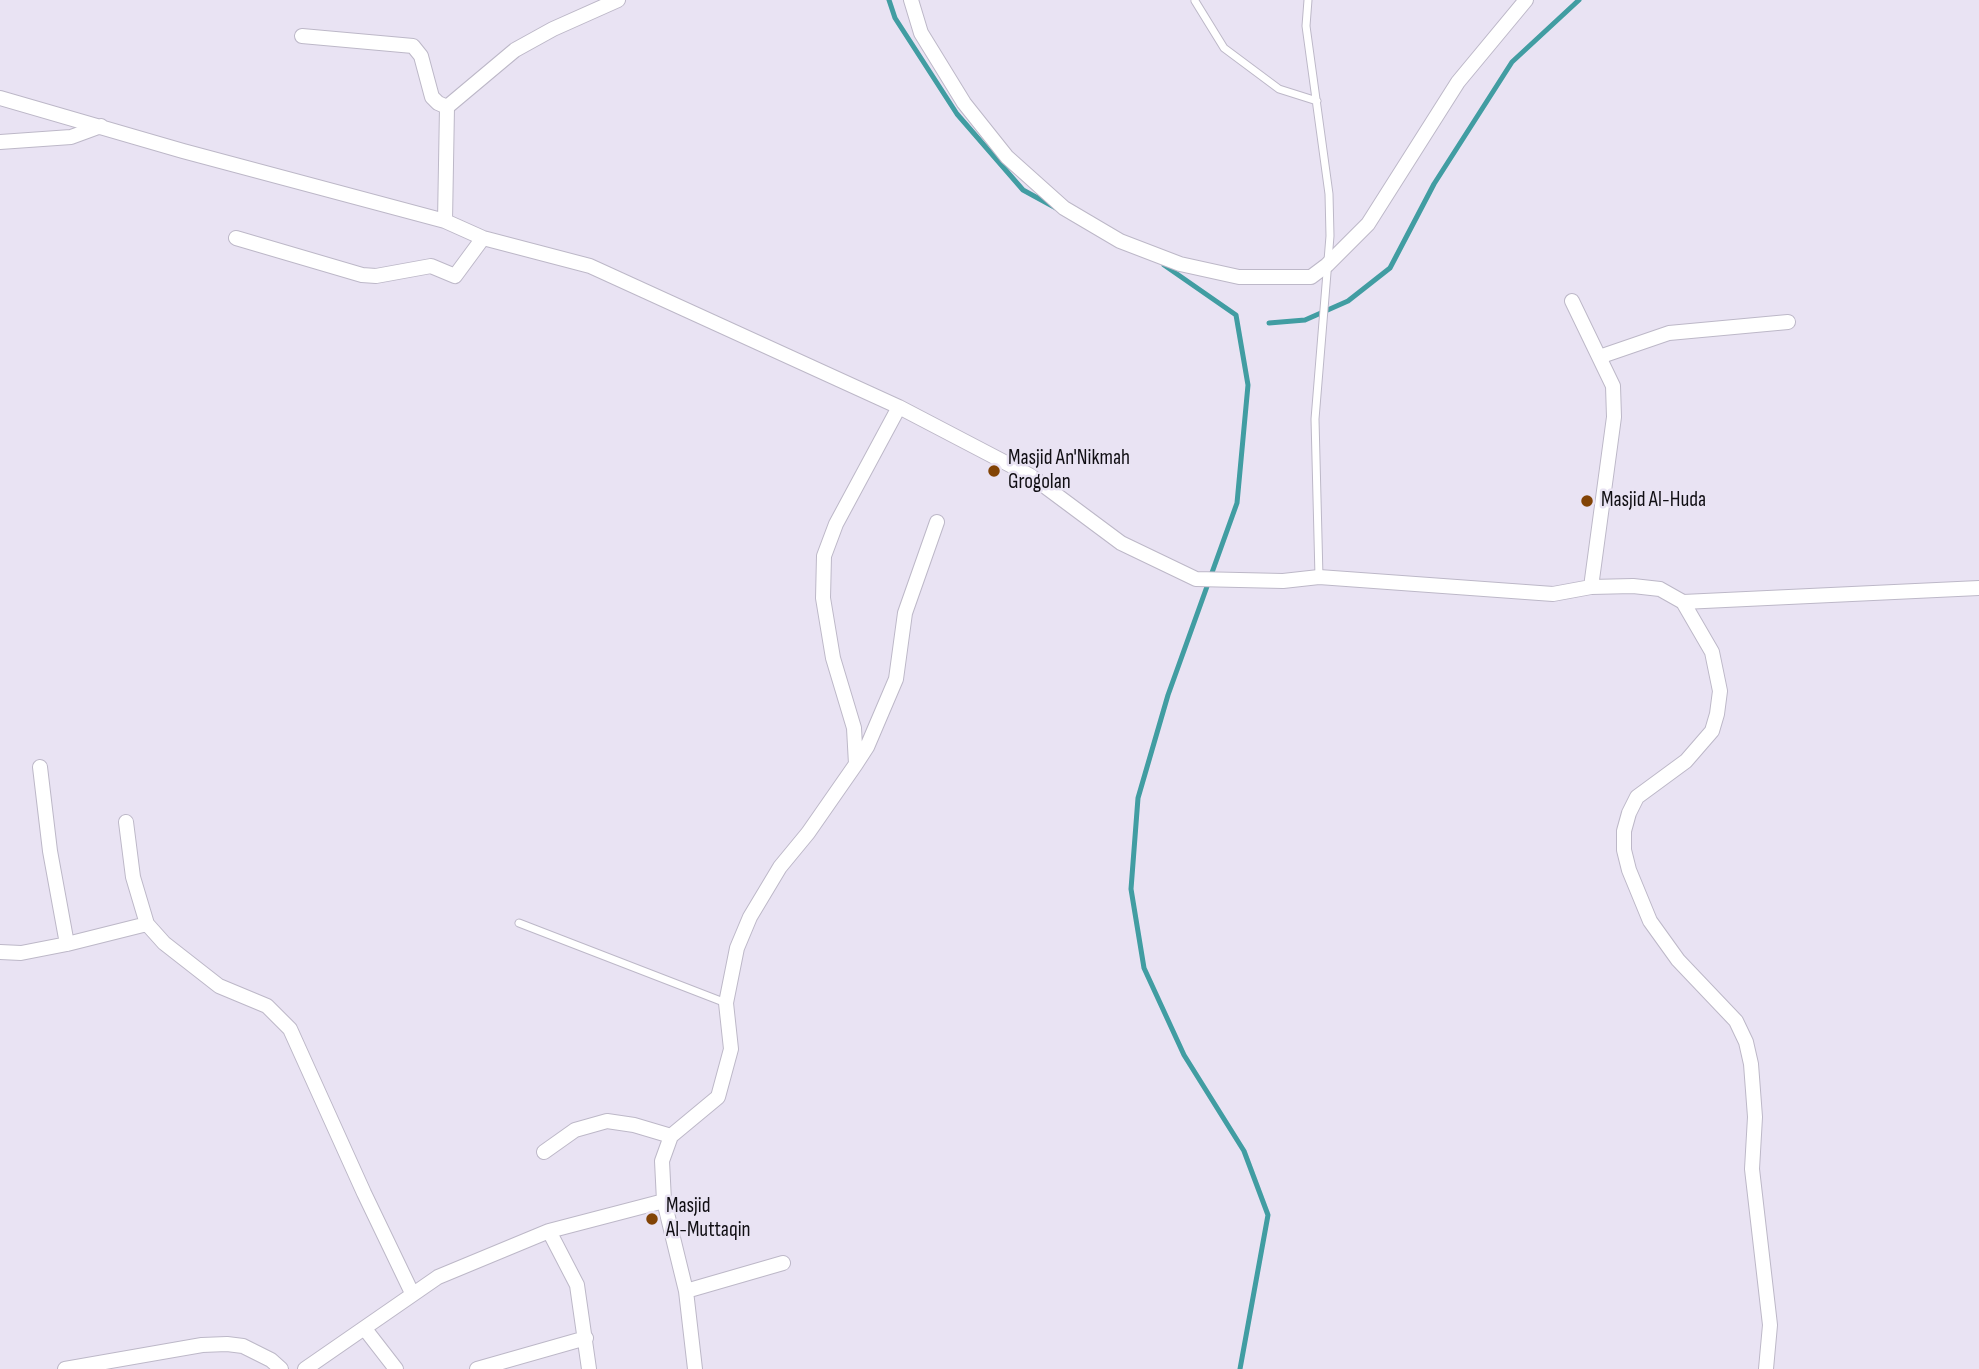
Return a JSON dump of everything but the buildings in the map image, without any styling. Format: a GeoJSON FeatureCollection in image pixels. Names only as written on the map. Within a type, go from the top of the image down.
{"type":"FeatureCollection","features":[{"type":"Feature","properties":{"kind":"street"},"geometry":{"type":"LineString","coordinates":[[445,221],[447,107],[515,50],[553,29],[618,0]]}},
{"type":"Feature","properties":{"kind":"street"},"geometry":{"type":"LineString","coordinates":[[911,0],[921,33],[964,103],[1007,157],[1064,208],[1120,241],[1180,264],[1239,277],[1311,277],[1327,265],[1368,224],[1458,82],[1526,0]]}},
{"type":"Feature","properties":{"kind":"street"},"geometry":{"type":"LineString","coordinates":[[302,36],[413,46],[421,56],[432,97],[447,107]]}},
{"type":"Feature","properties":{"kind":"street"},"geometry":{"type":"LineString","coordinates":[[0,98],[183,151],[445,221],[483,237],[590,266],[899,407],[1031,476],[1121,543],[1196,579],[1283,581],[1319,577],[1553,594],[1591,587],[1633,586],[1660,589],[1682,602],[1712,652],[1720,691],[1717,713],[1712,731],[1686,761],[1637,797],[1624,831],[1624,850],[1629,870],[1650,921],[1678,960],[1737,1021],[1746,1041],[1751,1064],[1755,1117],[1752,1169],[1770,1325],[1766,1369]]}},
{"type":"Feature","properties":{"kind":"street"},"geometry":{"type":"LineString","coordinates":[[0,142],[71,137],[101,126]]}},
{"type":"Feature","properties":{"kind":"street"},"geometry":{"type":"LineString","coordinates":[[236,238],[362,275],[376,276],[431,266],[455,276],[483,237]]}},
{"type":"Feature","properties":{"kind":"street"},"geometry":{"type":"LineString","coordinates":[[1572,301],[1614,386],[1614,417],[1591,587]]}},
{"type":"Feature","properties":{"kind":"street"},"geometry":{"type":"LineString","coordinates":[[1599,357],[1669,332],[1788,322]]}},
{"type":"Feature","properties":{"kind":"street"},"geometry":{"type":"LineString","coordinates":[[856,764],[854,728],[833,657],[823,598],[824,556],[836,524],[899,407]]}},
{"type":"Feature","properties":{"kind":"street"},"geometry":{"type":"LineString","coordinates":[[695,1369],[686,1291],[663,1201],[662,1161],[671,1136],[718,1097],[731,1049],[726,1003],[737,948],[750,917],[780,867],[824,811],[867,747],[896,679],[905,613],[937,522]]}},
{"type":"Feature","properties":{"kind":"street"},"geometry":{"type":"LineString","coordinates":[[1682,602],[1979,587]]}},
{"type":"Feature","properties":{"kind":"street"},"geometry":{"type":"LineString","coordinates":[[40,767],[50,851],[67,944]]}},
{"type":"Feature","properties":{"kind":"street"},"geometry":{"type":"LineString","coordinates":[[126,822],[134,877],[147,924],[164,943],[219,986],[267,1006],[290,1028],[412,1293]]}},
{"type":"Feature","properties":{"kind":"street"},"geometry":{"type":"LineString","coordinates":[[0,952],[21,953],[147,924]]}},
{"type":"Feature","properties":{"kind":"street"},"geometry":{"type":"LineString","coordinates":[[544,1152],[575,1130],[607,1121],[634,1125],[671,1136]]}},
{"type":"Feature","properties":{"kind":"street"},"geometry":{"type":"LineString","coordinates":[[305,1369],[438,1277],[549,1231],[663,1201]]}},
{"type":"Feature","properties":{"kind":"street"},"geometry":{"type":"LineString","coordinates":[[549,1231],[577,1285],[589,1369]]}},
{"type":"Feature","properties":{"kind":"street"},"geometry":{"type":"LineString","coordinates":[[686,1291],[783,1263]]}},
{"type":"Feature","properties":{"kind":"street"},"geometry":{"type":"LineString","coordinates":[[365,1329],[396,1369]]}},
{"type":"Feature","properties":{"kind":"street"},"geometry":{"type":"LineString","coordinates":[[477,1369],[586,1338]]}},
{"type":"Feature","properties":{"kind":"street"},"geometry":{"type":"LineString","coordinates":[[65,1369],[202,1345],[228,1344],[243,1346],[271,1360],[281,1369]]}},
{"type":"Feature","properties":{"kind":"lane"},"geometry":{"type":"LineString","coordinates":[[1308,0],[1306,26],[1329,194],[1330,236],[1315,419],[1319,577]]}},
{"type":"Feature","properties":{"kind":"lane"},"geometry":{"type":"LineString","coordinates":[[1195,2],[1224,48],[1279,89],[1317,102]]}},
{"type":"Feature","properties":{"kind":"lane"},"geometry":{"type":"LineString","coordinates":[[519,923],[726,1003]]}},
{"type":"Feature","properties":{"kind":"waterway"},"geometry":{"type":"LineString","coordinates":[[889,0],[895,18],[957,114],[1023,190],[1056,208]]}},
{"type":"Feature","properties":{"kind":"waterway"},"geometry":{"type":"LineString","coordinates":[[1269,323],[1305,320],[1348,301],[1390,268],[1434,184],[1512,62],[1579,0]]}},
{"type":"Feature","properties":{"kind":"waterway"},"geometry":{"type":"LineString","coordinates":[[1164,265],[1236,315],[1248,385],[1237,503],[1168,695],[1138,798],[1131,889],[1144,968],[1184,1055],[1244,1151],[1268,1215],[1240,1369]]}},
{"type":"Feature","properties":{"kind":"place","name":"Masjid An'Nikmah Grogolan"},"geometry":{"type":"Point","coordinates":[994,471]}},
{"type":"Feature","properties":{"kind":"place","name":"Masjid Al-Huda"},"geometry":{"type":"Point","coordinates":[1587,501]}},
{"type":"Feature","properties":{"kind":"place","name":"Masjid Al-Muttaqin"},"geometry":{"type":"Point","coordinates":[652,1219]}}]}
